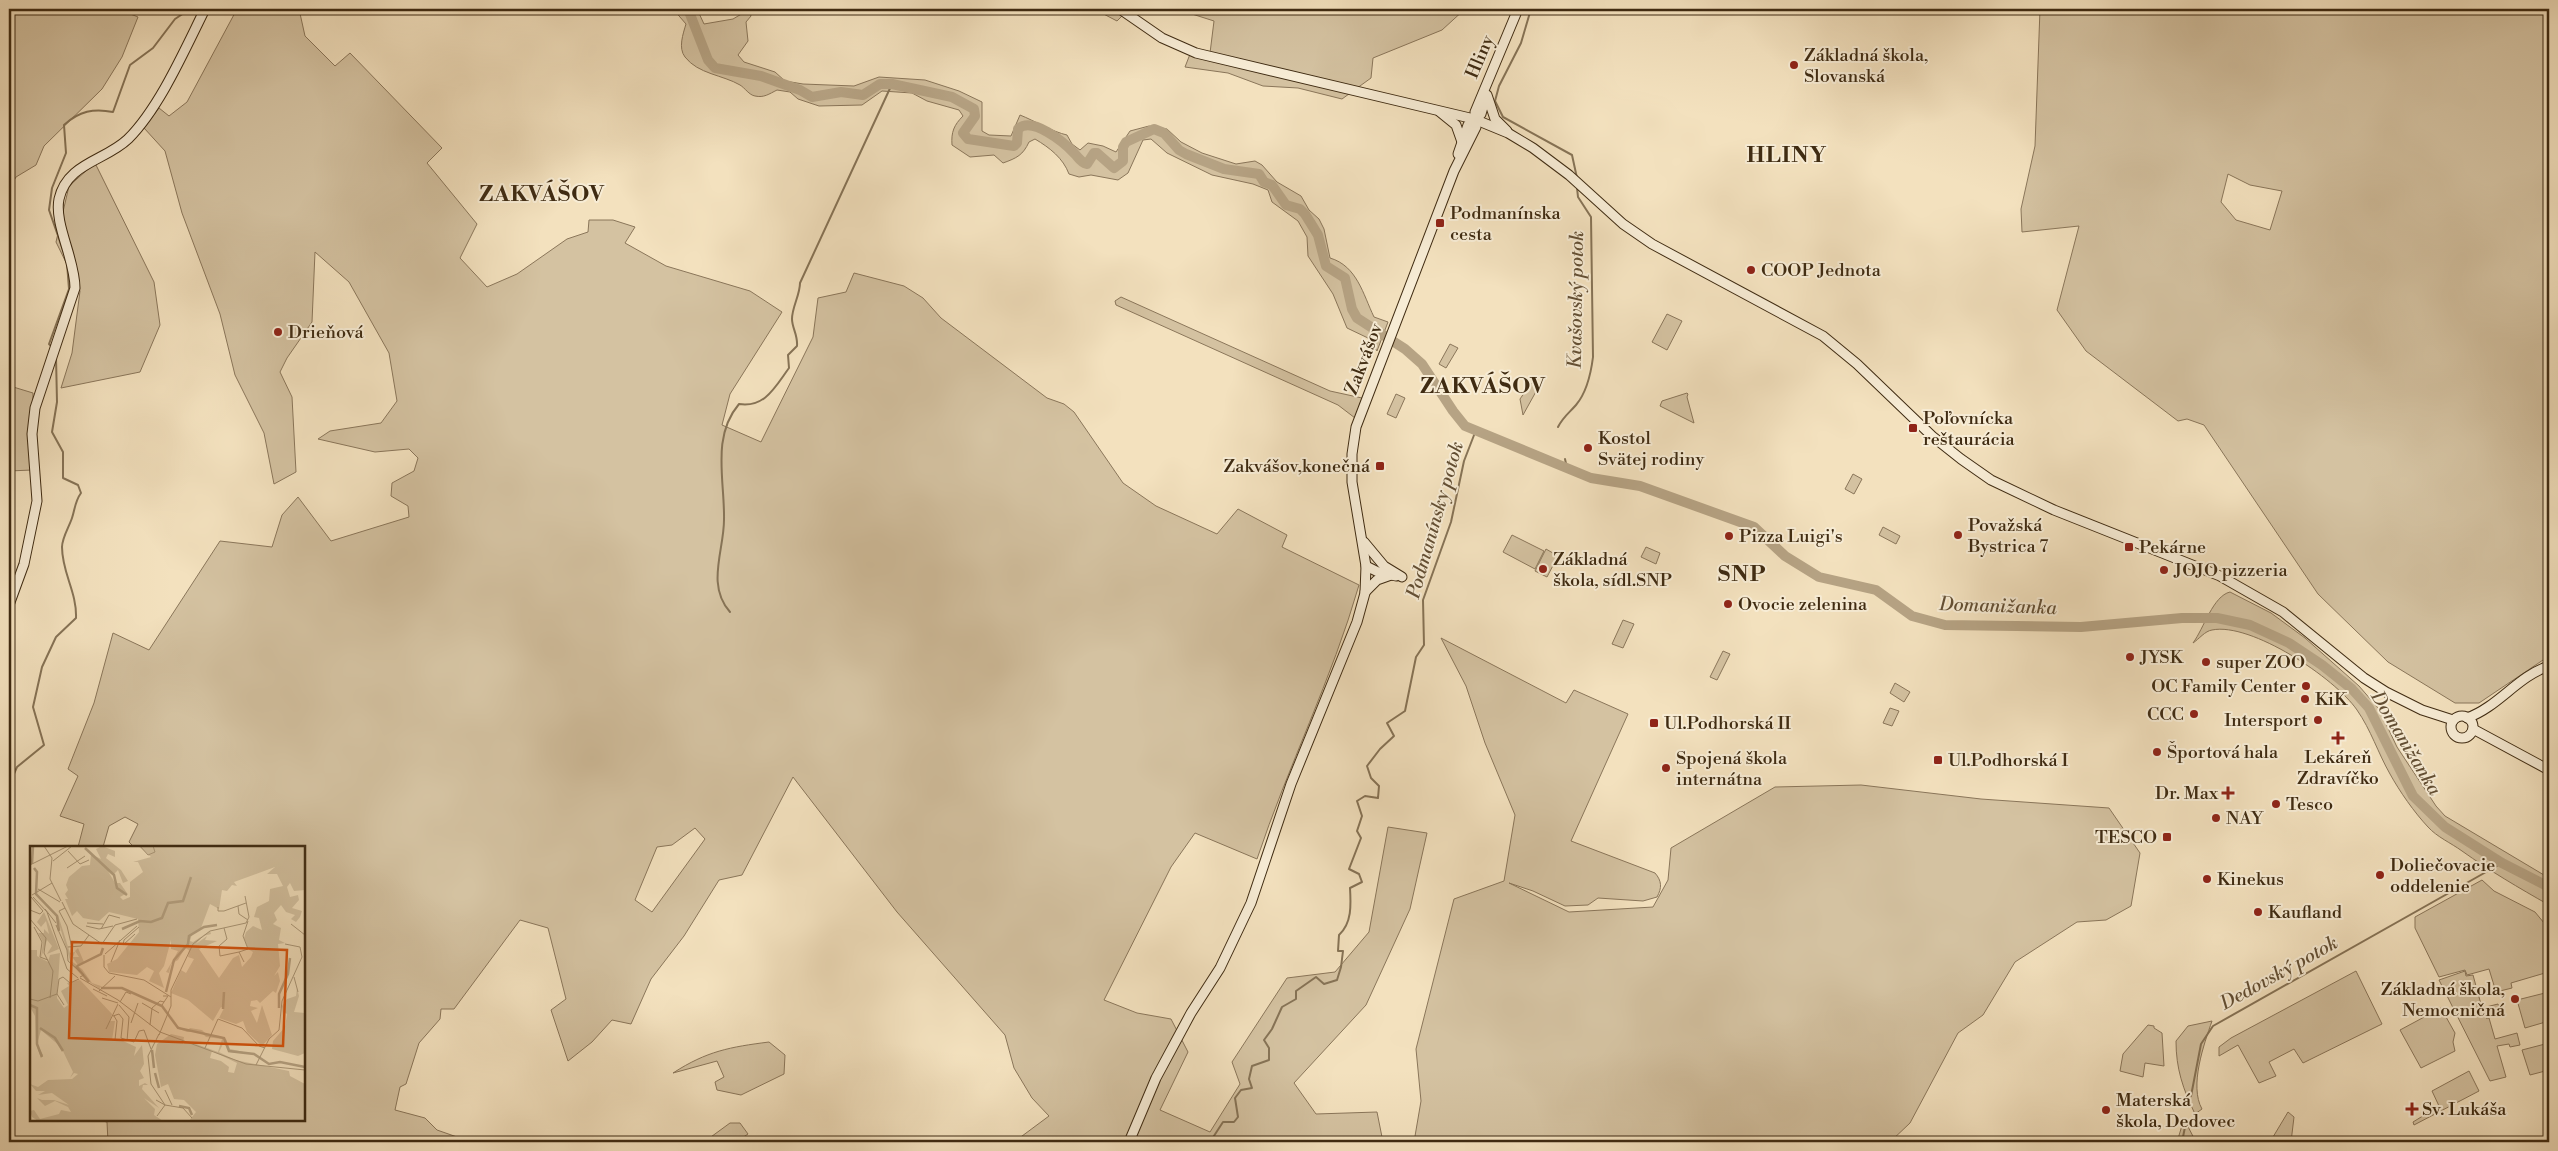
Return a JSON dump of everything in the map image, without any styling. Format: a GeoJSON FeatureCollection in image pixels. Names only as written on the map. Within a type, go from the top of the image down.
{"type":"FeatureCollection","features":[{"type":"Feature","properties":{"kind":"street"},"geometry":{"type":"LineString","coordinates":[[9,605],[24,564],[34,519],[37,494],[32,426],[35,408],[75,288],[74,269],[59,218],[58,205],[64,185],[88,162],[125,141],[168,82],[205,9]]}},
{"type":"Feature","properties":{"kind":"street"},"geometry":{"type":"LineString","coordinates":[[1120,9],[1162,38],[1196,53],[1436,109],[1474,119],[1508,133],[1534,148],[1569,175],[1623,224],[1652,244],[1823,336],[1857,364],[1932,436],[1987,477],[2038,503],[2190,562],[2233,583],[2283,612],[2371,682],[2397,699],[2452,724]]}},
{"type":"Feature","properties":{"kind":"street","name":"Hliny"},"geometry":{"type":"LineString","coordinates":[[1474,119],[1474,112],[1518,9]]}},
{"type":"Feature","properties":{"kind":"street"},"geometry":{"type":"LineString","coordinates":[[1454,171],[1468,125],[1481,114],[1490,78]]}},
{"type":"Feature","properties":{"kind":"street"},"geometry":{"type":"LineString","coordinates":[[1487,92],[1490,110],[1508,133]]}},
{"type":"Feature","properties":{"kind":"street"},"geometry":{"type":"LineString","coordinates":[[1436,109],[1456,125],[1462,142]]}},
{"type":"Feature","properties":{"kind":"street"},"geometry":{"type":"LineString","coordinates":[[1454,171],[1476,127],[1474,119]]}},
{"type":"Feature","properties":{"kind":"street","name":"Zakvášov"},"geometry":{"type":"LineString","coordinates":[[1129,1142],[1156,1078],[1191,1013],[1224,961],[1251,903],[1291,784],[1357,622],[1364,593],[1366,566],[1352,482],[1353,444],[1361,413],[1454,171]]}},
{"type":"Feature","properties":{"kind":"street"},"geometry":{"type":"LineString","coordinates":[[1362,540],[1384,566],[1402,577],[1366,566]]}},
{"type":"Feature","properties":{"kind":"street"},"geometry":{"type":"LineString","coordinates":[[1366,566],[1384,566]]}},
{"type":"Feature","properties":{"kind":"street"},"geometry":{"type":"LineString","coordinates":[[1364,593],[1377,580],[1391,575]]}},
{"type":"Feature","properties":{"kind":"street"},"geometry":{"type":"LineString","coordinates":[[2549,666],[2531,674],[2492,704],[2470,727],[2457,738],[2451,732],[2452,724],[2460,716],[2470,727],[2494,742],[2533,760],[2549,770]]}},
{"type":"Feature","properties":{"kind":"shaded area"},"geometry":{"type":"Polygon","coordinates":[[[9,9],[118,9],[138,17],[122,57],[102,89],[44,146],[36,165],[16,177],[9,189],[9,9]]]}},
{"type":"Feature","properties":{"kind":"shaded area"},"geometry":{"type":"Polygon","coordinates":[[[237,9],[299,9],[305,36],[335,66],[350,53],[442,148],[427,163],[477,224],[460,258],[487,287],[517,274],[567,239],[588,232],[589,220],[613,220],[635,227],[625,243],[666,266],[750,291],[782,312],[730,394],[722,425],[761,442],[813,337],[818,298],[846,292],[854,273],[904,286],[923,298],[941,318],[1047,398],[1064,404],[1074,412],[1123,483],[1156,506],[1217,534],[1238,509],[1287,535],[1282,547],[1359,585],[1336,654],[1257,859],[1195,833],[1171,867],[1104,1000],[1137,1013],[1171,1019],[1188,1052],[1160,1110],[1210,1132],[1240,1084],[1232,1062],[1287,978],[1335,972],[1369,932],[1388,827],[1427,833],[1410,909],[1366,1005],[1294,1083],[1316,1114],[1377,1112],[1383,1142],[1014,1142],[1049,1116],[1032,1098],[1014,1068],[1005,1035],[897,912],[793,777],[742,875],[719,880],[684,936],[651,979],[631,1024],[612,1020],[592,1042],[568,1061],[551,1010],[566,999],[548,928],[520,920],[454,1009],[441,1009],[440,1019],[419,1043],[406,1084],[400,1087],[395,1110],[425,1118],[437,1130],[457,1137],[459,1142],[108,1142],[107,1122],[102,1121],[305,1121],[305,846],[133,846],[129,842],[138,824],[125,817],[109,826],[103,846],[78,846],[84,824],[60,816],[78,776],[68,769],[94,703],[113,633],[149,650],[220,541],[272,547],[282,515],[298,497],[331,541],[409,517],[408,506],[391,496],[392,483],[414,471],[418,458],[409,449],[375,452],[318,439],[330,431],[381,423],[397,401],[389,353],[349,282],[315,252],[312,322],[287,358],[280,372],[292,397],[296,472],[274,484],[264,433],[235,375],[220,314],[182,213],[165,151],[144,128],[159,108],[169,116],[187,102],[237,9]],[[695,828],[672,845],[657,847],[635,900],[652,912],[705,839],[695,828]]]}},
{"type":"Feature","properties":{"kind":"shaded area"},"geometry":{"type":"Polygon","coordinates":[[[673,9],[697,9],[704,24],[733,19],[750,9],[751,16],[746,22],[748,41],[738,55],[744,62],[775,72],[785,81],[803,84],[854,86],[879,77],[925,80],[959,91],[982,102],[982,131],[989,135],[1011,136],[1020,115],[1067,135],[1072,144],[1080,150],[1088,143],[1103,146],[1116,152],[1130,131],[1149,126],[1167,129],[1181,142],[1202,153],[1236,164],[1255,161],[1262,165],[1277,182],[1301,196],[1309,210],[1319,219],[1324,229],[1330,258],[1347,267],[1353,274],[1374,317],[1388,322],[1377,351],[1368,338],[1347,328],[1333,294],[1308,256],[1307,237],[1298,221],[1272,202],[1268,190],[1253,184],[1212,175],[1167,153],[1151,139],[1143,140],[1128,173],[1118,180],[1091,175],[1079,177],[1069,174],[1055,154],[1035,139],[1029,142],[1019,156],[1003,163],[994,155],[970,157],[952,145],[954,129],[957,122],[963,116],[959,110],[927,101],[912,93],[882,91],[862,105],[819,106],[798,99],[790,92],[777,90],[764,96],[753,95],[740,85],[711,74],[690,63],[683,53],[681,45],[686,24],[673,9]]]}},
{"type":"Feature","properties":{"kind":"shaded area"},"geometry":{"type":"Polygon","coordinates":[[[1094,9],[1137,9],[1135,14],[1122,16],[1117,21],[1094,9]]]}},
{"type":"Feature","properties":{"kind":"shaded area"},"geometry":{"type":"Polygon","coordinates":[[[1194,9],[1465,9],[1442,30],[1373,58],[1371,78],[1342,99],[1298,88],[1263,86],[1228,73],[1185,67],[1192,49],[1210,53],[1214,21],[1192,14],[1194,9]]]}},
{"type":"Feature","properties":{"kind":"shaded area"},"geometry":{"type":"Polygon","coordinates":[[[2040,9],[2549,9],[2549,656],[2479,703],[2455,703],[2388,662],[2318,594],[2204,425],[2187,419],[2178,421],[2086,351],[2057,310],[2079,226],[2022,232],[2021,209],[2035,146],[2040,9]],[[2228,174],[2221,202],[2236,220],[2270,230],[2282,191],[2250,185],[2228,174]]]}},
{"type":"Feature","properties":{"kind":"shaded area"},"geometry":{"type":"Polygon","coordinates":[[[95,163],[154,282],[160,325],[140,372],[61,388],[72,353],[80,291],[56,242],[69,186],[95,163]]]}},
{"type":"Feature","properties":{"kind":"shaded area"},"geometry":{"type":"Polygon","coordinates":[[[1121,297],[1330,391],[1362,398],[1355,418],[1338,405],[1116,305],[1115,301],[1121,297]]]}},
{"type":"Feature","properties":{"kind":"shaded area"},"geometry":{"type":"Polygon","coordinates":[[[1667,314],[1682,321],[1667,350],[1652,342],[1667,314]]]}},
{"type":"Feature","properties":{"kind":"shaded area"},"geometry":{"type":"Polygon","coordinates":[[[1450,344],[1458,348],[1446,368],[1439,364],[1450,344]]]}},
{"type":"Feature","properties":{"kind":"shaded area"},"geometry":{"type":"Polygon","coordinates":[[[9,355],[12,359],[10,386],[33,393],[32,470],[9,471],[9,355]]]}},
{"type":"Feature","properties":{"kind":"shaded area"},"geometry":{"type":"Polygon","coordinates":[[[1531,383],[1538,388],[1523,415],[1520,399],[1531,383]]]}},
{"type":"Feature","properties":{"kind":"shaded area"},"geometry":{"type":"Polygon","coordinates":[[[1687,393],[1694,423],[1660,406],[1662,401],[1687,393]]]}},
{"type":"Feature","properties":{"kind":"shaded area"},"geometry":{"type":"Polygon","coordinates":[[[1396,394],[1405,398],[1396,418],[1387,414],[1396,394]]]}},
{"type":"Feature","properties":{"kind":"shaded area"},"geometry":{"type":"Polygon","coordinates":[[[1853,474],[1862,479],[1854,494],[1845,489],[1853,474]]]}},
{"type":"Feature","properties":{"kind":"shaded area"},"geometry":{"type":"Polygon","coordinates":[[[1883,527],[1900,536],[1896,544],[1879,535],[1883,527]]]}},
{"type":"Feature","properties":{"kind":"shaded area"},"geometry":{"type":"Polygon","coordinates":[[[1512,535],[1544,551],[1535,569],[1503,552],[1512,535]]]}},
{"type":"Feature","properties":{"kind":"shaded area"},"geometry":{"type":"Polygon","coordinates":[[[1646,547],[1660,553],[1656,564],[1641,557],[1646,547]]]}},
{"type":"Feature","properties":{"kind":"shaded area"},"geometry":{"type":"Polygon","coordinates":[[[1546,549],[1558,556],[1547,577],[1535,571],[1546,549]]]}},
{"type":"Feature","properties":{"kind":"shaded area"},"geometry":{"type":"Polygon","coordinates":[[[2230,592],[2271,613],[2305,638],[2359,686],[2379,709],[2397,747],[2436,806],[2445,816],[2549,878],[2549,905],[2516,886],[2432,831],[2412,808],[2394,781],[2357,710],[2331,683],[2312,669],[2269,643],[2229,630],[2209,631],[2193,643],[2214,606],[2224,595],[2230,592]]]}},
{"type":"Feature","properties":{"kind":"shaded area"},"geometry":{"type":"Polygon","coordinates":[[[1623,620],[1634,624],[1623,648],[1612,644],[1623,620]]]}},
{"type":"Feature","properties":{"kind":"shaded area"},"geometry":{"type":"Polygon","coordinates":[[[1441,638],[1566,703],[1574,690],[1628,714],[1571,841],[1655,873],[1660,882],[1660,891],[1657,897],[1643,901],[1598,898],[1588,905],[1565,906],[1533,891],[1509,883],[1569,912],[1653,907],[1668,880],[1671,848],[1775,787],[1861,785],[1981,799],[2109,808],[2140,853],[2131,906],[2106,920],[2077,922],[2015,962],[1983,1015],[1958,1033],[1910,1123],[1890,1142],[1414,1142],[1421,1101],[1416,1049],[1454,899],[1504,881],[1515,815],[1485,743],[1466,686],[1441,638]]]}},
{"type":"Feature","properties":{"kind":"shaded area"},"geometry":{"type":"Polygon","coordinates":[[[1723,651],[1730,654],[1717,680],[1710,677],[1723,651]]]}},
{"type":"Feature","properties":{"kind":"shaded area"},"geometry":{"type":"Polygon","coordinates":[[[1895,683],[1910,692],[1904,702],[1890,693],[1895,683]]]}},
{"type":"Feature","properties":{"kind":"shaded area"},"geometry":{"type":"Polygon","coordinates":[[[1890,708],[1899,711],[1892,726],[1883,723],[1890,708]]]}},
{"type":"Feature","properties":{"kind":"shaded area"},"geometry":{"type":"Polygon","coordinates":[[[2482,880],[2494,891],[2535,912],[2549,929],[2549,987],[2545,973],[2511,983],[2512,988],[2496,992],[2489,969],[2467,975],[2465,970],[2439,977],[2415,928],[2415,917],[2482,880]]]}},
{"type":"Feature","properties":{"kind":"shaded area"},"geometry":{"type":"Polygon","coordinates":[[[2356,971],[2382,1024],[2303,1063],[2294,1049],[2269,1062],[2276,1076],[2259,1083],[2238,1045],[2219,1056],[2219,1047],[2231,1038],[2356,971]]]}},
{"type":"Feature","properties":{"kind":"shaded area"},"geometry":{"type":"Polygon","coordinates":[[[2465,971],[2466,976],[2473,975],[2482,1008],[2498,1004],[2501,1014],[2486,1018],[2489,1018],[2495,1039],[2517,1033],[2520,1045],[2510,1047],[2509,1044],[2497,1046],[2506,1077],[2490,1081],[2439,980],[2465,971]]]}},
{"type":"Feature","properties":{"kind":"shaded area"},"geometry":{"type":"Polygon","coordinates":[[[2549,992],[2549,1021],[2525,1028],[2517,1000],[2549,992]]]}},
{"type":"Feature","properties":{"kind":"shaded area"},"geometry":{"type":"Polygon","coordinates":[[[2441,1008],[2455,1033],[2453,1042],[2455,1051],[2421,1068],[2400,1030],[2441,1008]]]}},
{"type":"Feature","properties":{"kind":"shaded area"},"geometry":{"type":"Polygon","coordinates":[[[2212,1021],[2197,1077],[2198,1100],[2202,1109],[2195,1114],[2181,1079],[2177,1061],[2176,1041],[2188,1026],[2212,1021]]]}},
{"type":"Feature","properties":{"kind":"shaded area"},"geometry":{"type":"Polygon","coordinates":[[[2148,1025],[2154,1026],[2154,1028],[2162,1033],[2164,1066],[2145,1063],[2143,1077],[2120,1071],[2123,1054],[2148,1025]]]}},
{"type":"Feature","properties":{"kind":"shaded area"},"geometry":{"type":"Polygon","coordinates":[[[769,1042],[785,1055],[784,1074],[741,1095],[717,1090],[715,1082],[724,1077],[717,1061],[673,1073],[719,1051],[769,1042]]]}},
{"type":"Feature","properties":{"kind":"shaded area"},"geometry":{"type":"Polygon","coordinates":[[[2549,1043],[2549,1070],[2530,1075],[2522,1050],[2549,1043]]]}},
{"type":"Feature","properties":{"kind":"shaded area"},"geometry":{"type":"Polygon","coordinates":[[[2469,1071],[2479,1091],[2414,1125],[2413,1122],[2439,1106],[2432,1091],[2469,1071]]]}},
{"type":"Feature","properties":{"kind":"shaded area"},"geometry":{"type":"Polygon","coordinates":[[[2288,1112],[2294,1117],[2291,1142],[2270,1142],[2288,1112]]]}},
{"type":"Feature","properties":{"kind":"shaded area"},"geometry":{"type":"Polygon","coordinates":[[[2184,1119],[2196,1142],[2177,1142],[2184,1119]]]}},
{"type":"Feature","properties":{"kind":"shaded area"},"geometry":{"type":"Polygon","coordinates":[[[730,1123],[740,1123],[748,1134],[736,1142],[704,1142],[730,1123]]]}},
{"type":"Feature","properties":{"kind":"waterway"},"geometry":{"type":"LineString","coordinates":[[64,253],[49,210],[52,188],[66,153],[64,125],[75,117],[87,112],[99,110],[113,112],[130,65],[153,48],[175,19],[190,9]]}},
{"type":"Feature","properties":{"kind":"waterway","name":"Domanižanka"},"geometry":{"type":"LineString","coordinates":[[688,9],[708,60],[715,68],[761,76],[800,90],[812,97],[841,92],[863,95],[880,84],[892,84],[952,97],[974,109],[975,116],[963,133],[968,139],[1014,146],[1017,143],[1018,129],[1024,126],[1031,126],[1056,137],[1085,163],[1087,164],[1094,153],[1097,153],[1114,168],[1123,161],[1123,147],[1126,142],[1154,129],[1164,133],[1179,150],[1186,154],[1224,169],[1259,174],[1264,182],[1272,185],[1286,205],[1300,209],[1305,214],[1318,235],[1326,266],[1345,278],[1352,309],[1357,318],[1405,349],[1422,364],[1465,426],[1591,478],[1640,486],[1754,527],[1785,556],[1819,577],[1876,590],[1912,616],[1945,625],[2081,627],[2182,618],[2217,618],[2250,625],[2289,643],[2322,665],[2352,689],[2369,708],[2413,796],[2445,827],[2502,863],[2549,887]]}},
{"type":"Feature","properties":{"kind":"waterway","name":"Kvašovský potok"},"geometry":{"type":"LineString","coordinates":[[1531,9],[1521,43],[1499,86],[1495,101],[1503,117],[1572,155],[1577,178]]}},
{"type":"Feature","properties":{"kind":"waterway"},"geometry":{"type":"LineString","coordinates":[[730,612],[723,602],[719,591],[718,579],[724,520],[721,460],[725,431],[730,417],[739,404],[756,403],[763,399],[774,389],[789,368],[788,355],[797,346],[792,319],[800,283],[892,84]]}},
{"type":"Feature","properties":{"kind":"waterway","name":"Kvašovský potok"},"geometry":{"type":"LineString","coordinates":[[1558,427],[1580,400],[1590,376],[1593,357],[1591,217],[1578,197],[1577,188]]}},
{"type":"Feature","properties":{"kind":"waterway"},"geometry":{"type":"LineString","coordinates":[[51,346],[49,344],[69,289],[67,263]]}},
{"type":"Feature","properties":{"kind":"waterway"},"geometry":{"type":"LineString","coordinates":[[9,785],[17,767],[44,745],[33,707],[42,667],[56,637],[76,618],[76,609],[64,565],[62,547],[76,502],[81,493],[78,485],[63,478],[63,452],[52,432],[57,402],[56,357]]}},
{"type":"Feature","properties":{"kind":"waterway","name":"Podmanínsky potok"},"geometry":{"type":"LineString","coordinates":[[1210,1142],[1223,1122],[1234,1122],[1238,1117],[1235,1098],[1241,1090],[1252,1088],[1249,1079],[1252,1066],[1269,1060],[1269,1048],[1264,1040],[1272,1029],[1282,1007],[1296,999],[1296,991],[1316,977],[1324,984],[1337,980],[1343,951],[1338,951],[1339,935],[1348,919],[1350,888],[1362,882],[1359,874],[1349,869],[1361,838],[1357,831],[1362,816],[1357,801],[1365,796],[1378,798],[1379,786],[1371,778],[1367,766],[1380,749],[1394,736],[1387,723],[1405,711],[1416,657],[1424,645],[1423,600],[1451,522],[1464,461],[1476,430]]}},
{"type":"Feature","properties":{"kind":"waterway","name":"Kvašovský potok"},"geometry":{"type":"LineString","coordinates":[[1565,459],[1567,468]]}},
{"type":"Feature","properties":{"kind":"waterway","name":"Dedovský potok"},"geometry":{"type":"LineString","coordinates":[[2191,1096],[2201,1044],[2213,1026],[2502,863]]}},
{"type":"Feature","properties":{"kind":"waterway","name":"Dedovský potok"},"geometry":{"type":"LineString","coordinates":[[2182,1142],[2185,1127]]}},
{"type":"Feature","properties":{"kind":"place","name":"Základná škola, Slovanská"},"geometry":{"type":"Point","coordinates":[1794,65]}},
{"type":"Feature","properties":{"kind":"place","name":"Podmanínska cesta"},"geometry":{"type":"Point","coordinates":[1440,223]}},
{"type":"Feature","properties":{"kind":"place","name":"COOP Jednota"},"geometry":{"type":"Point","coordinates":[1751,270]}},
{"type":"Feature","properties":{"kind":"place","name":"Drieňová"},"geometry":{"type":"Point","coordinates":[278,332]}},
{"type":"Feature","properties":{"kind":"place","name":"Poľovnícka reštaurácia"},"geometry":{"type":"Point","coordinates":[1913,428]}},
{"type":"Feature","properties":{"kind":"place","name":"Kostol Svätej rodiny"},"geometry":{"type":"Point","coordinates":[1588,448]}},
{"type":"Feature","properties":{"kind":"place","name":"Zakvášov,konečná"},"geometry":{"type":"Point","coordinates":[1380,466]}},
{"type":"Feature","properties":{"kind":"place","name":"Považská Bystrica 7"},"geometry":{"type":"Point","coordinates":[1958,535]}},
{"type":"Feature","properties":{"kind":"place","name":"Pizza Luigi's"},"geometry":{"type":"Point","coordinates":[1729,536]}},
{"type":"Feature","properties":{"kind":"place","name":"Pekárne"},"geometry":{"type":"Point","coordinates":[2129,547]}},
{"type":"Feature","properties":{"kind":"place","name":"Základná škola, sídl.SNP"},"geometry":{"type":"Point","coordinates":[1543,569]}},
{"type":"Feature","properties":{"kind":"place","name":"JOJO pizzeria"},"geometry":{"type":"Point","coordinates":[2164,570]}},
{"type":"Feature","properties":{"kind":"place","name":"Ovocie zelenina"},"geometry":{"type":"Point","coordinates":[1728,604]}},
{"type":"Feature","properties":{"kind":"place","name":"JYSK"},"geometry":{"type":"Point","coordinates":[2130,657]}},
{"type":"Feature","properties":{"kind":"place","name":"super ZOO"},"geometry":{"type":"Point","coordinates":[2206,662]}},
{"type":"Feature","properties":{"kind":"place","name":"OC Family Center"},"geometry":{"type":"Point","coordinates":[2306,686]}},
{"type":"Feature","properties":{"kind":"place","name":"KiK"},"geometry":{"type":"Point","coordinates":[2305,699]}},
{"type":"Feature","properties":{"kind":"place","name":"CCC"},"geometry":{"type":"Point","coordinates":[2194,714]}},
{"type":"Feature","properties":{"kind":"place","name":"Intersport"},"geometry":{"type":"Point","coordinates":[2318,720]}},
{"type":"Feature","properties":{"kind":"place","name":"Ul.Podhorská II"},"geometry":{"type":"Point","coordinates":[1654,723]}},
{"type":"Feature","properties":{"kind":"place","name":"Lekáreň Zdravíčko"},"geometry":{"type":"Point","coordinates":[2338,738]}},
{"type":"Feature","properties":{"kind":"place","name":"Športová hala"},"geometry":{"type":"Point","coordinates":[2157,752]}},
{"type":"Feature","properties":{"kind":"place","name":"Ul.Podhorská I"},"geometry":{"type":"Point","coordinates":[1938,760]}},
{"type":"Feature","properties":{"kind":"place","name":"Spojená škola internátna"},"geometry":{"type":"Point","coordinates":[1666,768]}},
{"type":"Feature","properties":{"kind":"place","name":"Dr. Max"},"geometry":{"type":"Point","coordinates":[2228,793]}},
{"type":"Feature","properties":{"kind":"place","name":"Tesco"},"geometry":{"type":"Point","coordinates":[2276,804]}},
{"type":"Feature","properties":{"kind":"place","name":"NAY"},"geometry":{"type":"Point","coordinates":[2216,818]}},
{"type":"Feature","properties":{"kind":"place","name":"TESCO"},"geometry":{"type":"Point","coordinates":[2167,837]}},
{"type":"Feature","properties":{"kind":"place","name":"Doliečovacie oddelenie"},"geometry":{"type":"Point","coordinates":[2380,875]}},
{"type":"Feature","properties":{"kind":"place","name":"Kinekus"},"geometry":{"type":"Point","coordinates":[2207,879]}},
{"type":"Feature","properties":{"kind":"place","name":"Kaufland"},"geometry":{"type":"Point","coordinates":[2258,912]}},
{"type":"Feature","properties":{"kind":"place","name":"Základná škola, Nemocničná"},"geometry":{"type":"Point","coordinates":[2515,999]}},
{"type":"Feature","properties":{"kind":"place","name":"Sv. Lukáša"},"geometry":{"type":"Point","coordinates":[2412,1109]}},
{"type":"Feature","properties":{"kind":"place","name":"Materská škola, Dedovec"},"geometry":{"type":"Point","coordinates":[2106,1110]}},
{"type":"Feature","properties":{"kind":"district","name":"HLINY"},"geometry":{"type":"Point","coordinates":[1787,155]}},
{"type":"Feature","properties":{"kind":"district","name":"ZAKVÁŠOV"},"geometry":{"type":"Point","coordinates":[542,194]}},
{"type":"Feature","properties":{"kind":"district","name":"ZAKVÁŠOV"},"geometry":{"type":"Point","coordinates":[1483,386]}},
{"type":"Feature","properties":{"kind":"district","name":"SNP"},"geometry":{"type":"Point","coordinates":[1742,574]}}]}
